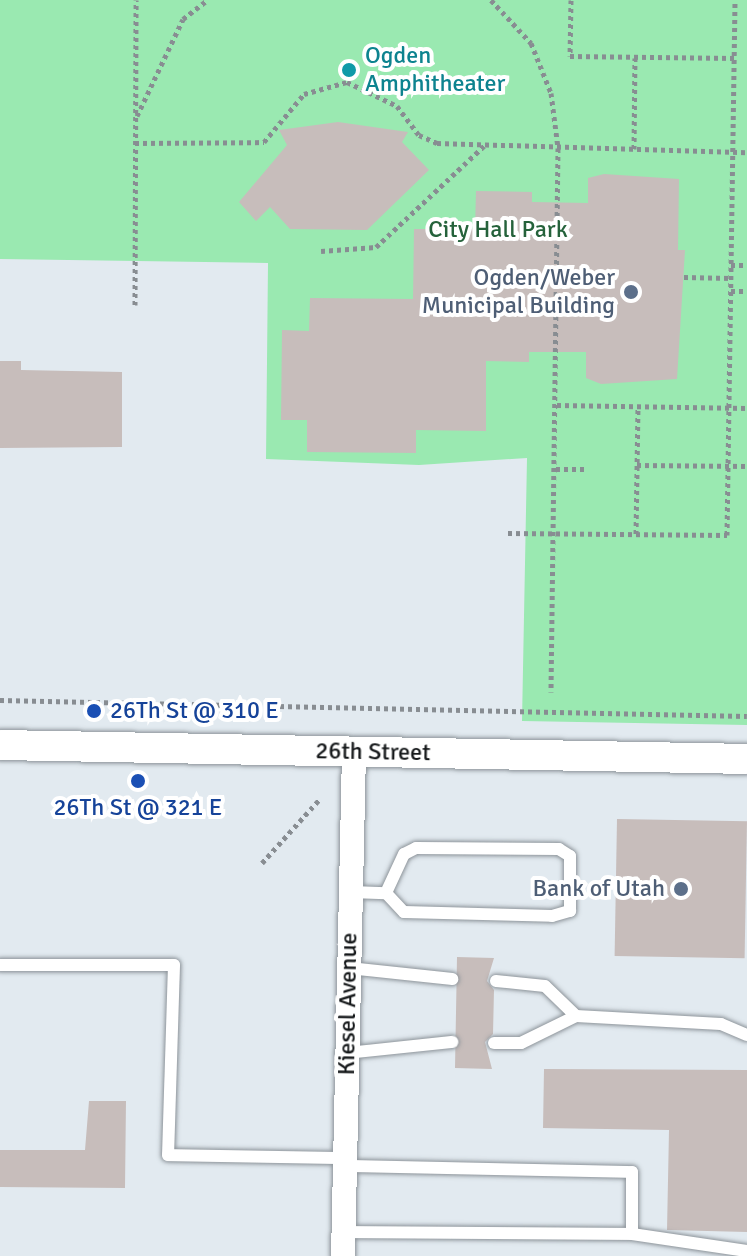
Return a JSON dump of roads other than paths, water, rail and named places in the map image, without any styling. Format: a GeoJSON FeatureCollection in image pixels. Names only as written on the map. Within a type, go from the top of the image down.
{"type":"FeatureCollection","features":[{"type":"Feature","properties":{"kind":"street","name":"26th Street"},"geometry":{"type":"LineString","coordinates":[[0,745],[747,759]]}},
{"type":"Feature","properties":{"kind":"street","name":"Kiesel Avenue"},"geometry":{"type":"LineString","coordinates":[[344,1244],[354,752]]}},
{"type":"Feature","properties":{"kind":"lane"},"geometry":{"type":"LineString","coordinates":[[351,892],[386,893],[404,912],[552,916],[570,911],[570,856],[559,849],[416,848],[404,854],[386,893]]}},
{"type":"Feature","properties":{"kind":"lane"},"geometry":{"type":"LineString","coordinates":[[0,965],[174,965],[168,1155],[632,1172],[632,1234]]}},
{"type":"Feature","properties":{"kind":"lane"},"geometry":{"type":"LineString","coordinates":[[349,968],[452,979]]}},
{"type":"Feature","properties":{"kind":"lane"},"geometry":{"type":"LineString","coordinates":[[496,981],[545,986],[576,1016]]}},
{"type":"Feature","properties":{"kind":"lane"},"geometry":{"type":"LineString","coordinates":[[494,1043],[521,1043],[576,1016],[721,1024],[747,1035]]}},
{"type":"Feature","properties":{"kind":"lane"},"geometry":{"type":"LineString","coordinates":[[347,1053],[452,1042]]}},
{"type":"Feature","properties":{"kind":"lane"},"geometry":{"type":"LineString","coordinates":[[344,1244],[632,1234],[747,1251]]}},
{"type":"Feature","properties":{"kind":"place","name":"Ogden Amphitheater"},"geometry":{"type":"Point","coordinates":[349,70]}},
{"type":"Feature","properties":{"kind":"place","name":"Ogden/Weber Municipal Building"},"geometry":{"type":"Point","coordinates":[631,292]}},
{"type":"Feature","properties":{"kind":"place","name":"26Th St @ 310 E"},"geometry":{"type":"Point","coordinates":[94,711]}},
{"type":"Feature","properties":{"kind":"place","name":"26Th St @ 321 E"},"geometry":{"type":"Point","coordinates":[138,781]}},
{"type":"Feature","properties":{"kind":"place","name":"Bank of Utah"},"geometry":{"type":"Point","coordinates":[681,889]}},
{"type":"Feature","properties":{"kind":"park label","name":"City Hall Park"},"geometry":{"type":"Point","coordinates":[498,230]}}]}
